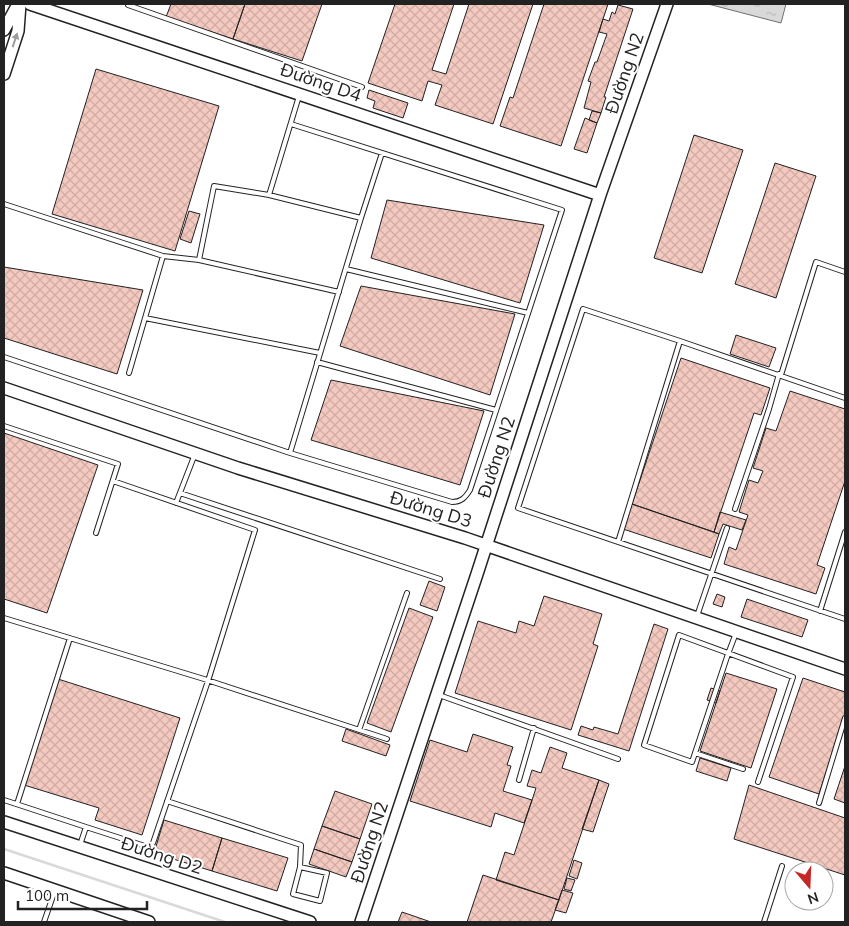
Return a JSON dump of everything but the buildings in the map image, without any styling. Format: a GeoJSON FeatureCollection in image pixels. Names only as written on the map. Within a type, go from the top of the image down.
{"type":"FeatureCollection","features":[{"type":"Feature","properties":{"kind":"street"},"geometry":{"type":"LineString","coordinates":[[4,30],[19,4]]}},
{"type":"Feature","properties":{"kind":"street"},"geometry":{"type":"LineString","coordinates":[[4,74],[18,31],[19,4]]}},
{"type":"Feature","properties":{"kind":"street","name":"Đường D4"},"geometry":{"type":"LineString","coordinates":[[30,4],[600,195]]}},
{"type":"Feature","properties":{"kind":"street","name":"Đường N2"},"geometry":{"type":"LineString","coordinates":[[361,922],[600,195],[667,4]]}},
{"type":"Feature","properties":{"kind":"street","name":"Đường D3"},"geometry":{"type":"LineString","coordinates":[[4,388],[238,468],[486,545],[845,669]]}},
{"type":"Feature","properties":{"kind":"street","name":"Đường D2"},"geometry":{"type":"LineString","coordinates":[[4,822],[310,922]]}},
{"type":"Feature","properties":{"kind":"street"},"geometry":{"type":"LineString","coordinates":[[4,873],[149,922]]}},
{"type":"Feature","properties":{"kind":"lane"},"geometry":{"type":"LineString","coordinates":[[128,5],[362,87]]}},
{"type":"Feature","properties":{"kind":"lane"},"geometry":{"type":"LineString","coordinates":[[270,195],[300,94]]}},
{"type":"Feature","properties":{"kind":"lane"},"geometry":{"type":"LineString","coordinates":[[4,356],[290,453],[445,500],[457,502],[462,500],[470,490],[562,210],[291,124]]}},
{"type":"Feature","properties":{"kind":"lane"},"geometry":{"type":"LineString","coordinates":[[290,453],[382,153]]}},
{"type":"Feature","properties":{"kind":"lane"},"geometry":{"type":"LineString","coordinates":[[199,260],[214,186],[270,195],[361,218]]}},
{"type":"Feature","properties":{"kind":"lane"},"geometry":{"type":"LineString","coordinates":[[4,204],[163,256],[199,260],[338,292]]}},
{"type":"Feature","properties":{"kind":"lane"},"geometry":{"type":"LineString","coordinates":[[129,374],[163,256]]}},
{"type":"Feature","properties":{"kind":"lane"},"geometry":{"type":"LineString","coordinates":[[735,509],[816,262],[845,272]]}},
{"type":"Feature","properties":{"kind":"lane"},"geometry":{"type":"LineString","coordinates":[[346,269],[528,313]]}},
{"type":"Feature","properties":{"kind":"lane"},"geometry":{"type":"LineString","coordinates":[[845,398],[583,310],[518,508],[845,619]]}},
{"type":"Feature","properties":{"kind":"lane"},"geometry":{"type":"LineString","coordinates":[[145,318],[320,353]]}},
{"type":"Feature","properties":{"kind":"lane"},"geometry":{"type":"LineString","coordinates":[[618,542],[680,341]]}},
{"type":"Feature","properties":{"kind":"lane"},"geometry":{"type":"LineString","coordinates":[[317,362],[496,410]]}},
{"type":"Feature","properties":{"kind":"lane"},"geometry":{"type":"LineString","coordinates":[[4,426],[118,464],[96,533]]}},
{"type":"Feature","properties":{"kind":"lane"},"geometry":{"type":"LineString","coordinates":[[176,503],[196,453]]}},
{"type":"Feature","properties":{"kind":"lane"},"geometry":{"type":"LineString","coordinates":[[4,800],[145,846],[153,843],[208,680],[255,530],[112,482]]}},
{"type":"Feature","properties":{"kind":"lane"},"geometry":{"type":"LineString","coordinates":[[180,493],[440,579]]}},
{"type":"Feature","properties":{"kind":"lane"},"geometry":{"type":"LineString","coordinates":[[696,618],[727,528]]}},
{"type":"Feature","properties":{"kind":"lane"},"geometry":{"type":"LineString","coordinates":[[820,611],[845,532]]}},
{"type":"Feature","properties":{"kind":"lane"},"geometry":{"type":"LineString","coordinates":[[359,730],[407,593]]}},
{"type":"Feature","properties":{"kind":"lane"},"geometry":{"type":"LineString","coordinates":[[4,618],[208,680],[386,739]]}},
{"type":"Feature","properties":{"kind":"lane"},"geometry":{"type":"LineString","coordinates":[[737,631],[728,654],[692,762],[644,745],[679,636],[728,654],[793,677],[758,782]]}},
{"type":"Feature","properties":{"kind":"lane"},"geometry":{"type":"LineString","coordinates":[[17,804],[70,638]]}},
{"type":"Feature","properties":{"kind":"lane"},"geometry":{"type":"LineString","coordinates":[[437,694],[618,759]]}},
{"type":"Feature","properties":{"kind":"lane"},"geometry":{"type":"LineString","coordinates":[[820,803],[845,718]]}},
{"type":"Feature","properties":{"kind":"lane"},"geometry":{"type":"LineString","coordinates":[[519,780],[534,728]]}},
{"type":"Feature","properties":{"kind":"lane"},"geometry":{"type":"LineString","coordinates":[[695,753],[743,769]]}},
{"type":"Feature","properties":{"kind":"lane"},"geometry":{"type":"LineString","coordinates":[[167,801],[301,844],[300,866],[293,894],[320,901],[327,873],[300,866]]}},
{"type":"Feature","properties":{"kind":"lane"},"geometry":{"type":"LineString","coordinates":[[80,847],[86,827]]}},
{"type":"Feature","properties":{"kind":"lane"},"geometry":{"type":"LineString","coordinates":[[764,922],[782,866]]}},
{"type":"Feature","properties":{"kind":"lane"},"geometry":{"type":"LineString","coordinates":[[44,922],[55,890]]}},
{"type":"Feature","properties":{"kind":"water"},"geometry":{"type":"Polygon","coordinates":[[[708,4],[786,4],[781,23],[708,4]]]}},
{"type":"Feature","properties":{"kind":"waterway"},"geometry":{"type":"LineString","coordinates":[[4,849],[225,922]]}}]}
